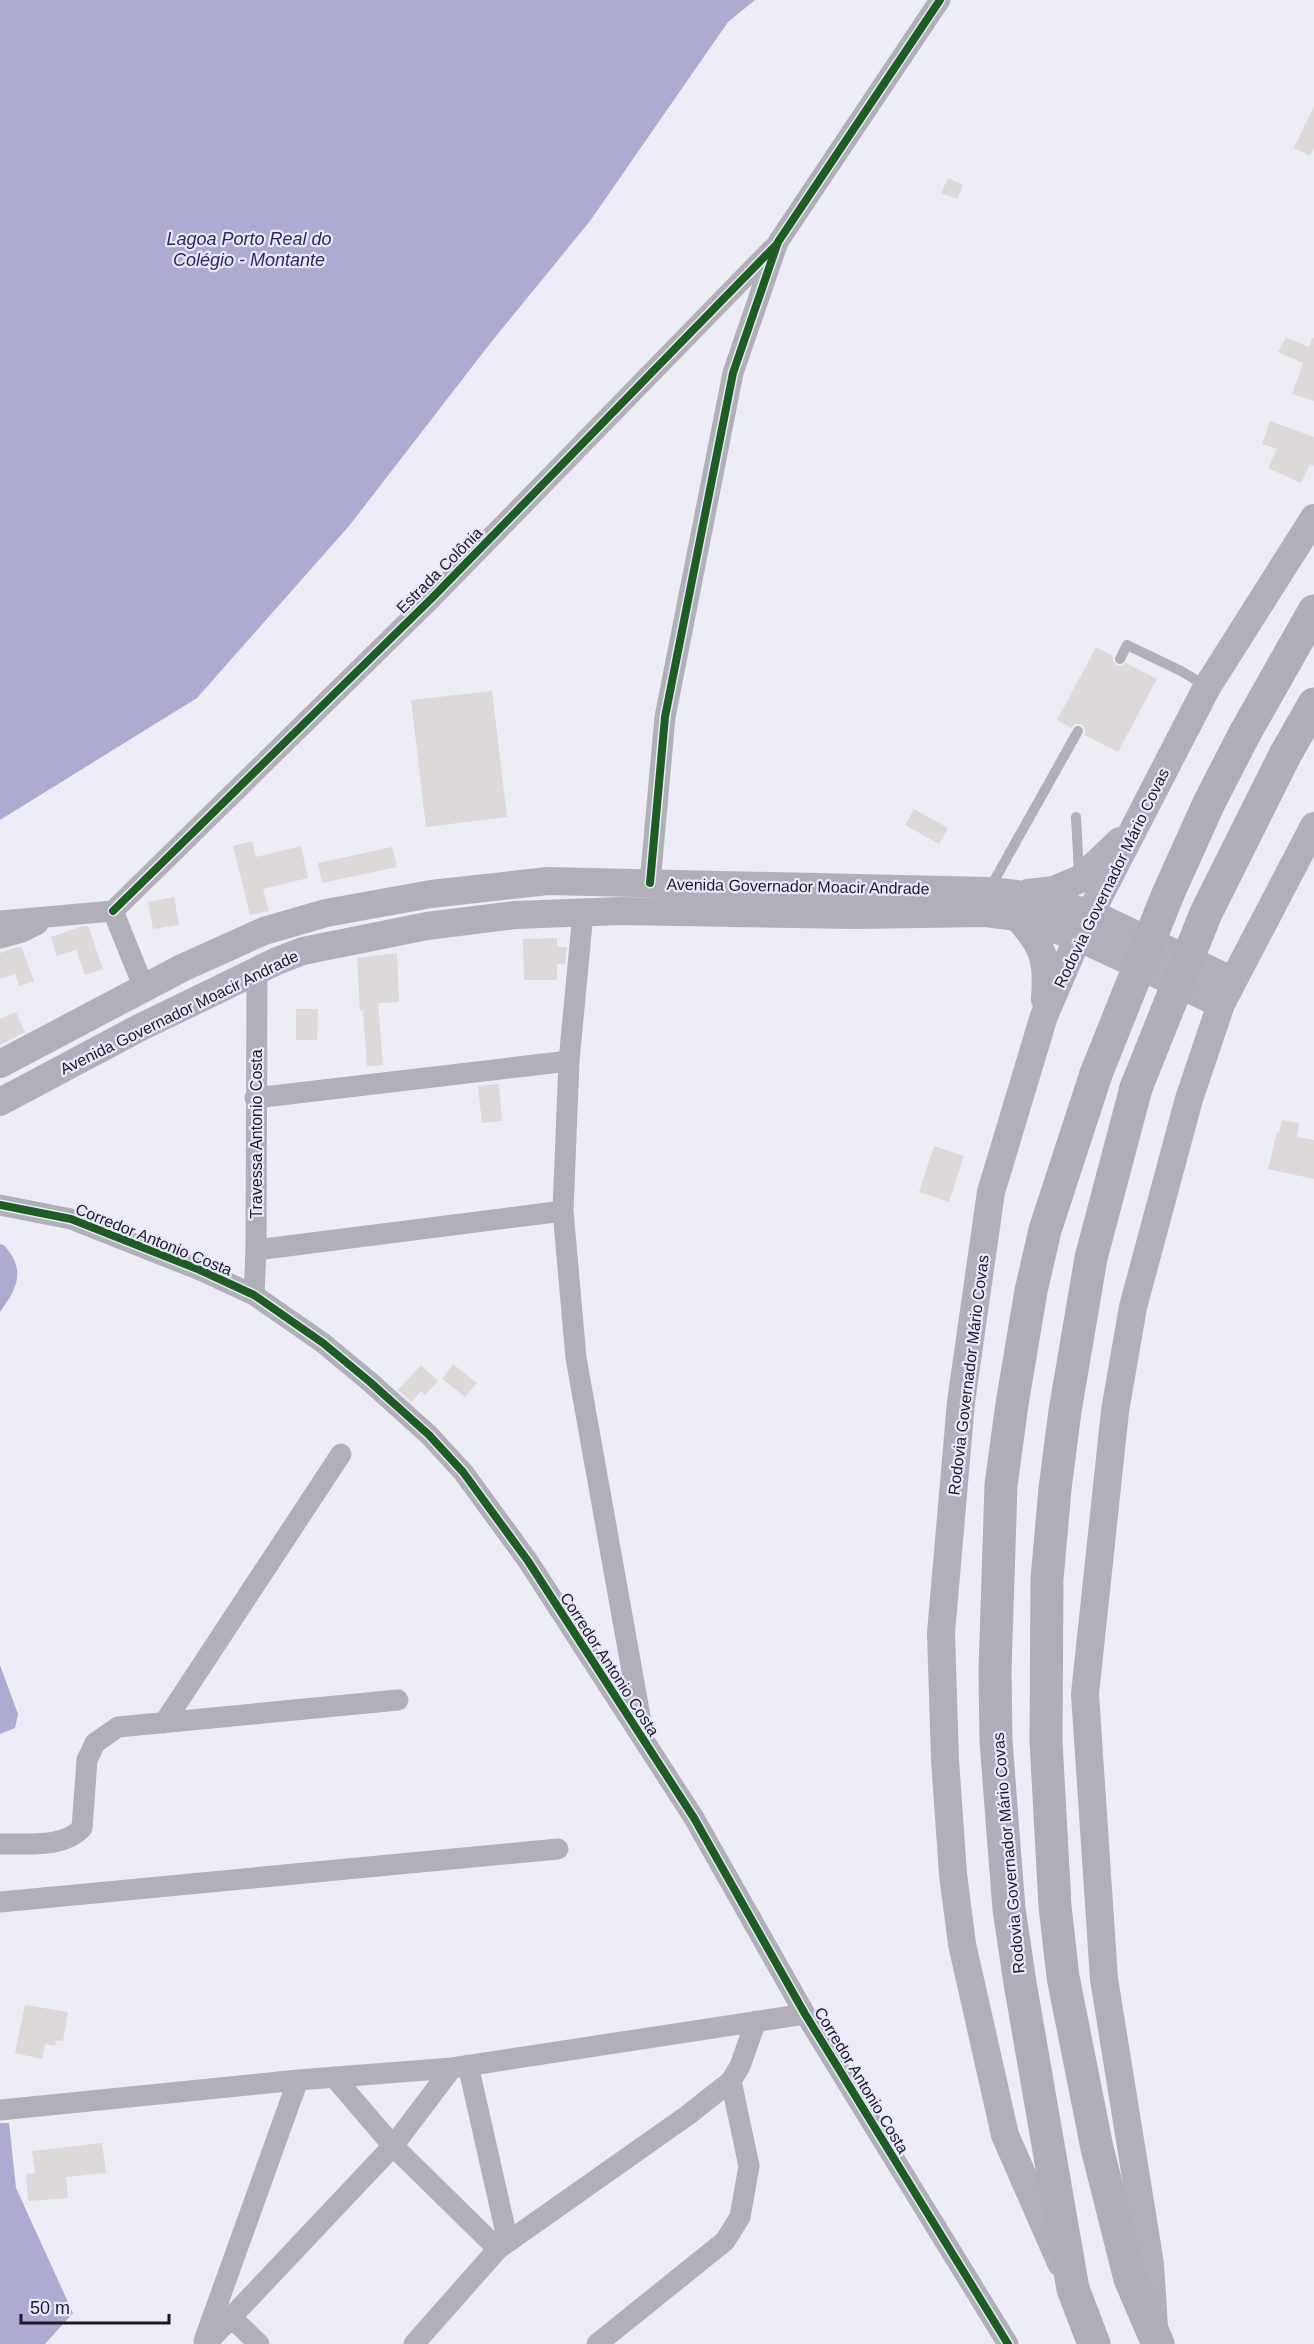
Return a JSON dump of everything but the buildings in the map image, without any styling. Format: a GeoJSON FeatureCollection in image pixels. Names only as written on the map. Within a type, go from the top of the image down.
{"type":"FeatureCollection","features":[{"type":"Feature","properties":{"kind":"highway","name":"Rodovia Governador Mário Covas"},"geometry":{"type":"LineString","coordinates":[[1094,2344],[1073,2289],[1034,2074],[1009,1909],[996,1740],[995,1671],[1002,1485],[1012,1404],[1031,1291],[1045,1230],[1096,1074],[1168,894],[1209,803],[1245,733],[1314,611]]}},
{"type":"Feature","properties":{"kind":"highway"},"geometry":{"type":"LineString","coordinates":[[1156,2339],[1130,2279],[1097,2148],[1063,1977],[1055,1906],[1046,1741],[1047,1580],[1055,1489],[1090,1258],[1136,1088],[1206,913],[1285,754],[1314,704]]}},
{"type":"Feature","properties":{"kind":"main road","name":"Rodovia Governador Mário Covas"},"geometry":{"type":"LineString","coordinates":[[1073,2289],[1005,2135],[962,1944],[953,1875],[946,1772],[941,1633],[961,1402],[991,1192],[1044,1016],[1084,925],[1207,687],[1314,518]]}},
{"type":"Feature","properties":{"kind":"main road"},"geometry":{"type":"LineString","coordinates":[[1156,2339],[1150,2264],[1104,1978],[1085,1694],[1115,1411],[1133,1307],[1189,1099],[1227,992],[1314,826]]}},
{"type":"Feature","properties":{"kind":"main road"},"geometry":{"type":"LineString","coordinates":[[1044,1016],[1046,964],[1041,946],[1017,906],[1080,879],[1110,848],[1133,830]]}},
{"type":"Feature","properties":{"kind":"main road","name":"Avenida Governador Moacir Andrade"},"geometry":{"type":"LineString","coordinates":[[0,1064],[144,987],[264,931],[326,913],[431,894],[548,881],[650,882],[987,902],[1017,906],[1084,925],[1227,992]]}},
{"type":"Feature","properties":{"kind":"main road","name":"Avenida Governador Moacir Andrade"},"geometry":{"type":"LineString","coordinates":[[0,1102],[141,1027],[303,951],[427,926],[515,915],[621,911],[855,915],[987,902]]}},
{"type":"Feature","properties":{"kind":"main road"},"geometry":{"type":"LineString","coordinates":[[264,931],[267,966]]}},
{"type":"Feature","properties":{"kind":"street"},"geometry":{"type":"LineString","coordinates":[[650,882],[665,717],[733,373],[778,242],[940,0]]}},
{"type":"Feature","properties":{"kind":"street","name":"Estrada Colônia"},"geometry":{"type":"LineString","coordinates":[[113,911],[432,598],[778,242]]}},
{"type":"Feature","properties":{"kind":"street"},"geometry":{"type":"LineString","coordinates":[[0,921],[113,911],[144,987]]}},
{"type":"Feature","properties":{"kind":"street"},"geometry":{"type":"LineString","coordinates":[[583,913],[569,1061],[563,1211],[576,1358],[645,1743]]}},
{"type":"Feature","properties":{"kind":"street"},"geometry":{"type":"LineString","coordinates":[[0,938],[22,932],[57,915]]}},
{"type":"Feature","properties":{"kind":"street","name":"Travessa Antonio Costa"},"geometry":{"type":"LineString","coordinates":[[254,1295],[255,1098],[267,966]]}},
{"type":"Feature","properties":{"kind":"street"},"geometry":{"type":"LineString","coordinates":[[255,1098],[569,1061]]}},
{"type":"Feature","properties":{"kind":"street","name":"Corredor Antonio Costa"},"geometry":{"type":"LineString","coordinates":[[0,1205],[71,1219],[200,1270],[254,1295],[323,1343],[370,1382],[429,1435],[462,1472],[528,1561],[694,1818],[805,2014],[1008,2344]]}},
{"type":"Feature","properties":{"kind":"street"},"geometry":{"type":"LineString","coordinates":[[256,1250],[563,1211]]}},
{"type":"Feature","properties":{"kind":"street"},"geometry":{"type":"LineString","coordinates":[[164,1723],[341,1454]]}},
{"type":"Feature","properties":{"kind":"street"},"geometry":{"type":"LineString","coordinates":[[0,1844],[61,1842],[76,1835],[82,1828],[87,1760],[95,1743],[118,1728],[398,1700]]}},
{"type":"Feature","properties":{"kind":"street"},"geometry":{"type":"LineString","coordinates":[[0,1902],[558,1849]]}},
{"type":"Feature","properties":{"kind":"street"},"geometry":{"type":"LineString","coordinates":[[0,2110],[460,2066],[805,2014]]}},
{"type":"Feature","properties":{"kind":"street"},"geometry":{"type":"LineString","coordinates":[[414,2344],[503,2245],[688,2115],[731,2081],[740,2066],[756,2021]]}},
{"type":"Feature","properties":{"kind":"street"},"geometry":{"type":"LineString","coordinates":[[205,2344],[393,2146],[460,2066]]}},
{"type":"Feature","properties":{"kind":"street"},"geometry":{"type":"LineString","coordinates":[[460,2066],[503,2245]]}},
{"type":"Feature","properties":{"kind":"street"},"geometry":{"type":"LineString","coordinates":[[334,2077],[393,2146],[503,2245]]}},
{"type":"Feature","properties":{"kind":"street"},"geometry":{"type":"LineString","coordinates":[[205,2344],[298,2080]]}},
{"type":"Feature","properties":{"kind":"street"},"geometry":{"type":"LineString","coordinates":[[597,2344],[725,2241],[740,2217],[749,2166],[731,2081]]}},
{"type":"Feature","properties":{"kind":"street"},"geometry":{"type":"LineString","coordinates":[[231,2317],[259,2344]]}},
{"type":"Feature","properties":{"kind":"lane"},"geometry":{"type":"LineString","coordinates":[[1119,659],[1127,645],[1181,671],[1207,687]]}},
{"type":"Feature","properties":{"kind":"lane"},"geometry":{"type":"LineString","coordinates":[[987,902],[1078,731]]}},
{"type":"Feature","properties":{"kind":"lane"},"geometry":{"type":"LineString","coordinates":[[1076,817],[1080,879]]}},
{"type":"Feature","properties":{"kind":"water","name":"Lagoa Porto Real do Colégio - Montante"},"geometry":{"type":"Polygon","coordinates":[[[0,0],[755,0],[728,22],[590,221],[492,341],[349,526],[197,698],[0,820],[0,0]]]}},
{"type":"Feature","properties":{"kind":"water"},"geometry":{"type":"Polygon","coordinates":[[[0,1244],[4,1245],[15,1262],[17,1278],[0,1312],[0,1244]]]}},
{"type":"Feature","properties":{"kind":"water"},"geometry":{"type":"Polygon","coordinates":[[[0,1665],[18,1714],[15,1728],[0,1734],[0,1665]]]}},
{"type":"Feature","properties":{"kind":"water"},"geometry":{"type":"Polygon","coordinates":[[[0,2123],[9,2123],[16,2188],[73,2313],[45,2344],[0,2344],[0,2123]]]}},
{"type":"Feature","properties":{"kind":"cycle path"},"geometry":{"type":"LineString","coordinates":[[650,883],[665,717],[733,373],[778,242],[940,0]]}},
{"type":"Feature","properties":{"kind":"cycle path"},"geometry":{"type":"LineString","coordinates":[[113,911],[432,598],[776,245]]}},
{"type":"Feature","properties":{"kind":"cycle path"},"geometry":{"type":"LineString","coordinates":[[0,1205],[71,1219],[200,1270],[254,1295],[323,1343],[370,1382],[429,1435],[463,1472],[528,1561],[694,1818],[805,2014],[1008,2344]]}}]}
